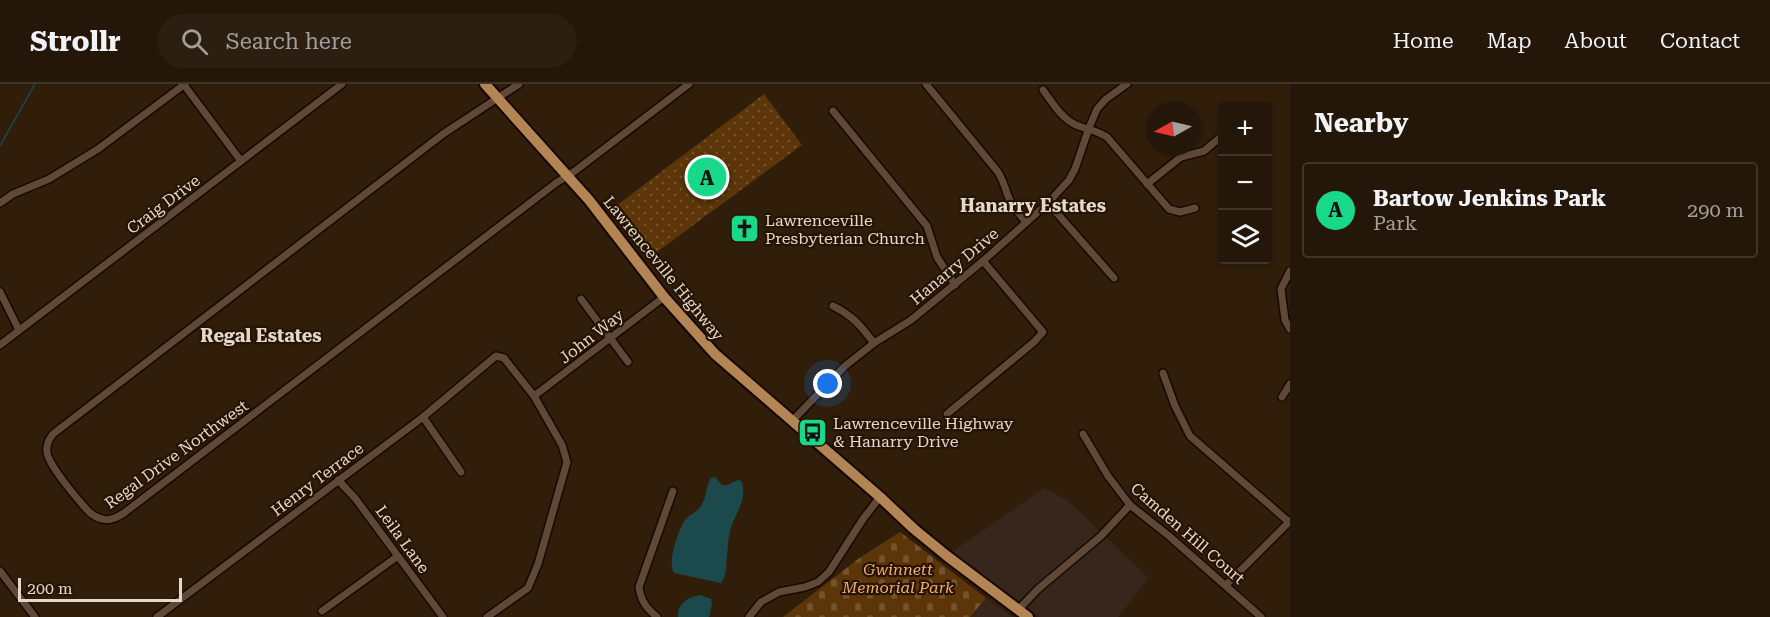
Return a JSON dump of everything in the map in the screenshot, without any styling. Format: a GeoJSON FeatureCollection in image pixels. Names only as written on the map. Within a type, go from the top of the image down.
{"type":"FeatureCollection","features":[{"type":"Feature","properties":{"kind":"main road","name":"Lawrenceville Highway"},"geometry":{"type":"LineString","coordinates":[[485,84],[589,200],[664,297],[715,354],[914,529],[1028,617]]}},
{"type":"Feature","properties":{"kind":"street"},"geometry":{"type":"LineString","coordinates":[[0,203],[13,194],[49,179],[98,149],[185,84],[241,161]]}},
{"type":"Feature","properties":{"kind":"street","name":"Craig Drive"},"geometry":{"type":"LineString","coordinates":[[0,345],[342,84]]}},
{"type":"Feature","properties":{"kind":"street"},"geometry":{"type":"LineString","coordinates":[[498,99],[519,84]]}},
{"type":"Feature","properties":{"kind":"street"},"geometry":{"type":"LineString","coordinates":[[567,176],[689,84]]}},
{"type":"Feature","properties":{"kind":"street"},"geometry":{"type":"LineString","coordinates":[[926,84],[998,172],[1013,206],[1026,222]]}},
{"type":"Feature","properties":{"kind":"street","name":"Hanarry Drive"},"geometry":{"type":"LineString","coordinates":[[792,421],[845,366],[874,343],[911,320],[955,285],[1048,203],[1075,169],[1097,109],[1106,99],[1127,84]]}},
{"type":"Feature","properties":{"kind":"street"},"geometry":{"type":"LineString","coordinates":[[1043,90],[1066,118],[1076,125],[1096,130],[1107,137],[1169,208],[1180,212],[1195,208]]}},
{"type":"Feature","properties":{"kind":"street","name":"Regal Drive Northwest"},"geometry":{"type":"LineString","coordinates":[[498,99],[443,134],[52,434],[47,445],[50,462],[86,509],[94,517],[102,520],[112,520],[124,513],[567,176]]}},
{"type":"Feature","properties":{"kind":"street"},"geometry":{"type":"LineString","coordinates":[[833,111],[927,226],[937,257],[955,285]]}},
{"type":"Feature","properties":{"kind":"street"},"geometry":{"type":"LineString","coordinates":[[1147,184],[1181,157],[1204,151],[1218,139]]}},
{"type":"Feature","properties":{"kind":"street"},"geometry":{"type":"LineString","coordinates":[[1048,203],[1114,278]]}},
{"type":"Feature","properties":{"kind":"street"},"geometry":{"type":"LineString","coordinates":[[947,414],[1043,332],[983,261]]}},
{"type":"Feature","properties":{"kind":"street"},"geometry":{"type":"LineString","coordinates":[[1290,271],[1281,289],[1285,320],[1290,329]]}},
{"type":"Feature","properties":{"kind":"street"},"geometry":{"type":"LineString","coordinates":[[0,292],[19,330]]}},
{"type":"Feature","properties":{"kind":"street","name":"John Way"},"geometry":{"type":"LineString","coordinates":[[534,396],[664,297]]}},
{"type":"Feature","properties":{"kind":"street"},"geometry":{"type":"LineString","coordinates":[[580,299],[628,362]]}},
{"type":"Feature","properties":{"kind":"street"},"geometry":{"type":"LineString","coordinates":[[833,306],[848,313],[874,343]]}},
{"type":"Feature","properties":{"kind":"street","name":"Henry Terrace"},"geometry":{"type":"LineString","coordinates":[[157,617],[423,417],[496,356],[504,358],[534,396]]}},
{"type":"Feature","properties":{"kind":"street"},"geometry":{"type":"LineString","coordinates":[[1163,373],[1175,406],[1190,436],[1289,522],[1226,585]]}},
{"type":"Feature","properties":{"kind":"street"},"geometry":{"type":"LineString","coordinates":[[1282,397],[1290,384]]}},
{"type":"Feature","properties":{"kind":"street"},"geometry":{"type":"LineString","coordinates":[[487,617],[528,588],[538,564],[567,462],[562,445],[534,396]]}},
{"type":"Feature","properties":{"kind":"street"},"geometry":{"type":"LineString","coordinates":[[423,417],[461,472]]}},
{"type":"Feature","properties":{"kind":"street","name":"Camden Hill Court"},"geometry":{"type":"LineString","coordinates":[[1083,434],[1108,476],[1130,505],[1261,617]]}},
{"type":"Feature","properties":{"kind":"street","name":"Leila Lane"},"geometry":{"type":"LineString","coordinates":[[338,480],[355,498],[443,617]]}},
{"type":"Feature","properties":{"kind":"street"},"geometry":{"type":"LineString","coordinates":[[657,617],[646,609],[639,587],[673,491]]}},
{"type":"Feature","properties":{"kind":"street"},"geometry":{"type":"LineString","coordinates":[[749,617],[761,602],[779,592],[818,582],[829,572],[880,497]]}},
{"type":"Feature","properties":{"kind":"street"},"geometry":{"type":"LineString","coordinates":[[1018,610],[1038,589],[1101,536],[1130,505]]}},
{"type":"Feature","properties":{"kind":"street"},"geometry":{"type":"LineString","coordinates":[[322,611],[398,556]]}},
{"type":"Feature","properties":{"kind":"street"},"geometry":{"type":"LineString","coordinates":[[0,571],[35,617]]}},
{"type":"Feature","properties":{"kind":"shaded area"},"geometry":{"type":"Polygon","coordinates":[[[1044,488],[1068,501],[1149,578],[1118,617],[1039,617],[952,552],[1044,488]]]}},
{"type":"Feature","properties":{"kind":"shaded area"},"geometry":{"type":"Polygon","coordinates":[[[986,598],[1013,617],[970,617],[986,598]]]}},
{"type":"Feature","properties":{"kind":"green space"},"geometry":{"type":"Polygon","coordinates":[[[764,94],[802,145],[650,257],[612,209],[764,94]]]}},
{"type":"Feature","properties":{"kind":"green space","name":"Gwinnett Memorial Park"},"geometry":{"type":"Polygon","coordinates":[[[900,532],[986,598],[970,617],[783,617],[858,559],[900,532]]]}},
{"type":"Feature","properties":{"kind":"water"},"geometry":{"type":"Polygon","coordinates":[[[715,477],[722,485],[741,481],[743,488],[742,501],[730,531],[725,574],[721,583],[674,573],[672,568],[674,547],[682,525],[700,507],[709,481],[715,477]]]}},
{"type":"Feature","properties":{"kind":"water"},"geometry":{"type":"Polygon","coordinates":[[[700,595],[711,599],[709,617],[678,617],[679,608],[684,602],[700,595]]]}},
{"type":"Feature","properties":{"kind":"waterway"},"geometry":{"type":"LineString","coordinates":[[0,146],[35,84]]}},
{"type":"Feature","properties":{"kind":"place","name":"Bartow Jenkins Park"},"geometry":{"type":"Point","coordinates":[707,177]}},
{"type":"Feature","properties":{"kind":"place","name":"Lawrenceville Presbyterian Church"},"geometry":{"type":"Point","coordinates":[744,229]}},
{"type":"Feature","properties":{"kind":"place","name":"Lawrenceville Highway & Hanarry Drive"},"geometry":{"type":"Point","coordinates":[812,432]}},
{"type":"Feature","properties":{"kind":"district","name":"Hanarry Estates"},"geometry":{"type":"Point","coordinates":[1033,206]}},
{"type":"Feature","properties":{"kind":"district","name":"Regal Estates"},"geometry":{"type":"Point","coordinates":[261,336]}}]}
